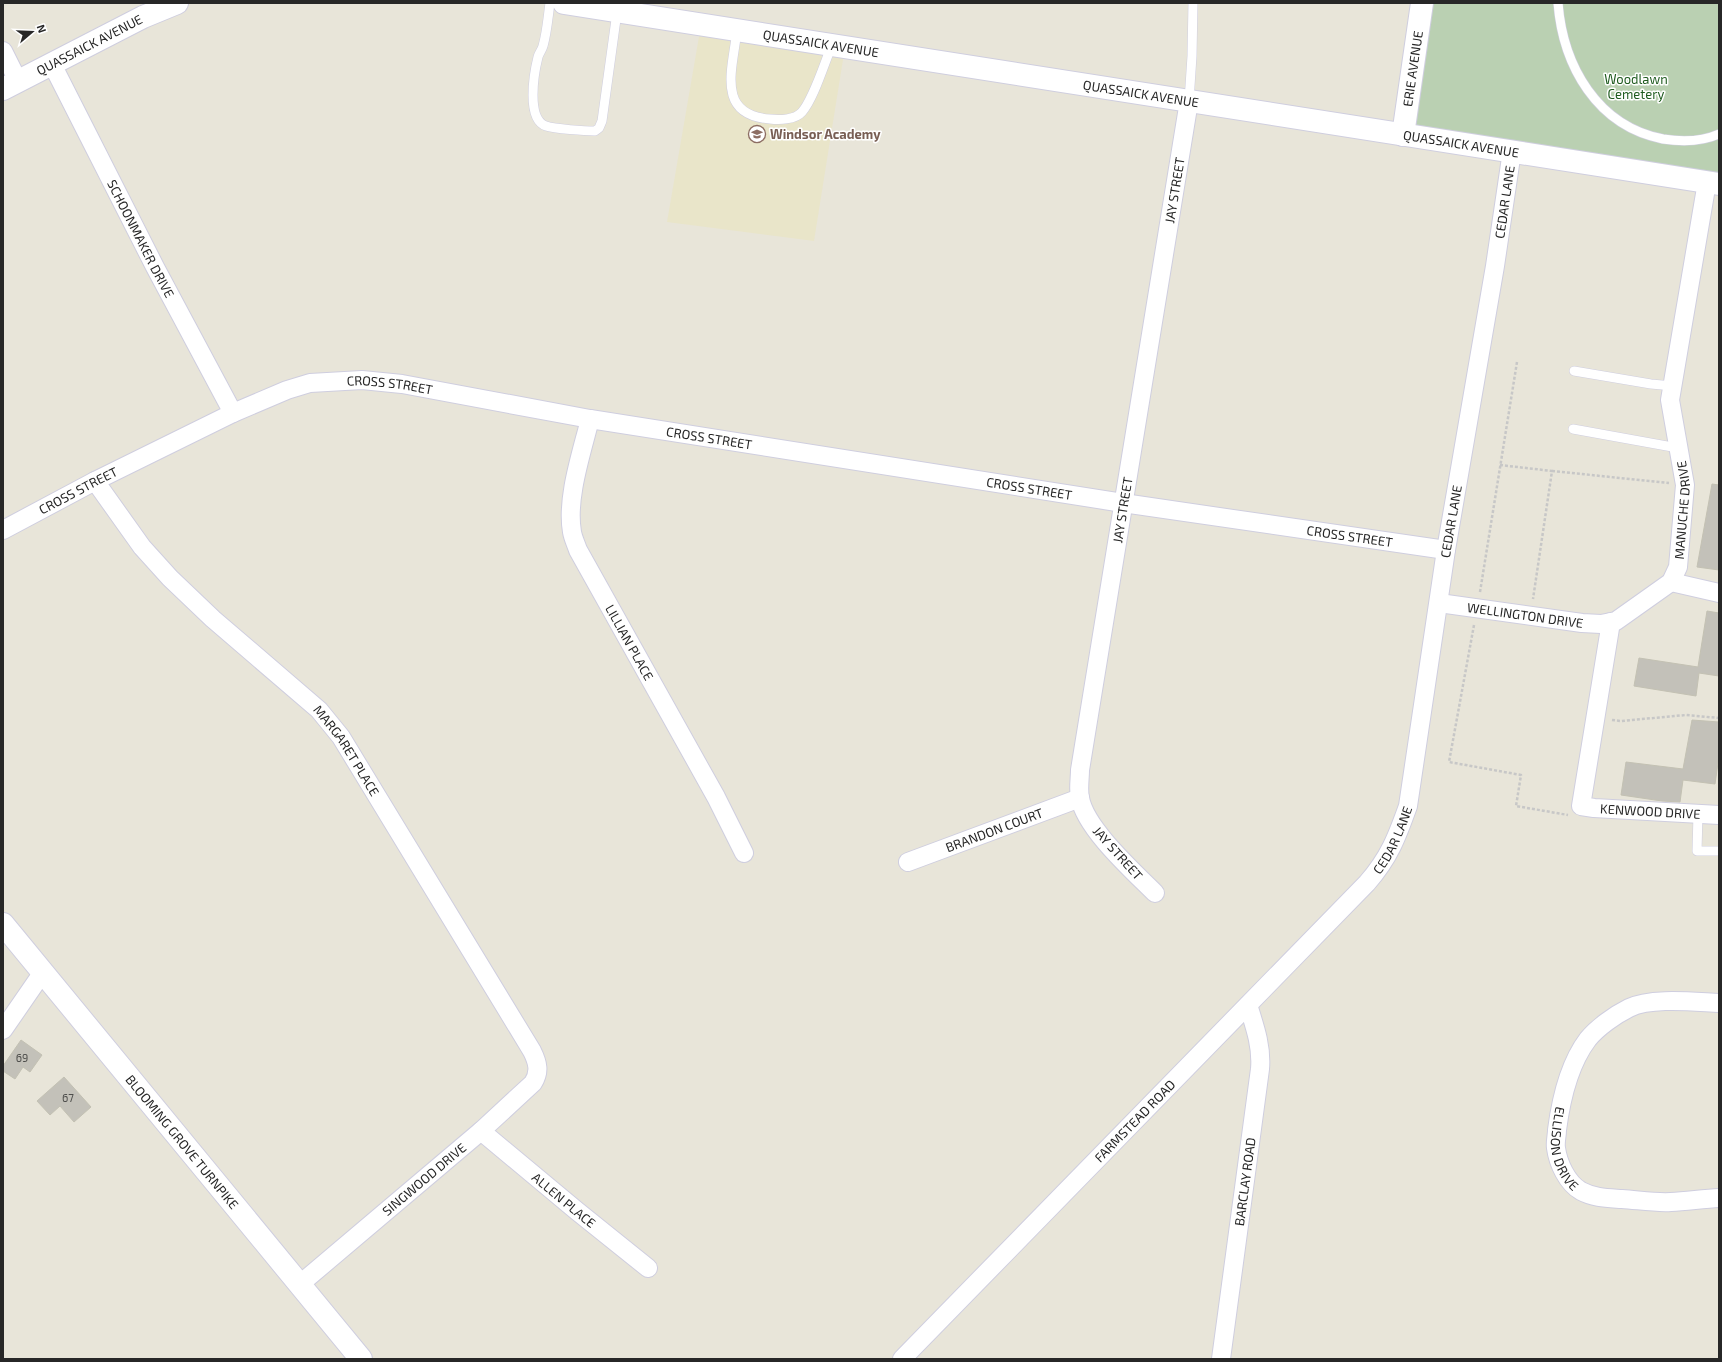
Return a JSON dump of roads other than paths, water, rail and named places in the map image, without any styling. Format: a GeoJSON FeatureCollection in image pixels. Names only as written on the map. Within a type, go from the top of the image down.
{"type":"FeatureCollection","features":[{"type":"Feature","properties":{"kind":"main road","name":"QUASSAICK AVENUE"},"geometry":{"type":"LineString","coordinates":[[11,85],[143,17],[177,3]]}},
{"type":"Feature","properties":{"kind":"main road","name":"QUASSAICK AVENUE"},"geometry":{"type":"LineString","coordinates":[[564,3],[1713,183]]}},
{"type":"Feature","properties":{"kind":"main road","name":"ERIE AVENUE"},"geometry":{"type":"LineString","coordinates":[[1403,134],[1422,3]]}},
{"type":"Feature","properties":{"kind":"main road","name":"BLOOMING GROVE TURNPIKE"},"geometry":{"type":"LineString","coordinates":[[3,924],[361,1359]]}},
{"type":"Feature","properties":{"kind":"street"},"geometry":{"type":"LineString","coordinates":[[3,51],[11,85]]}},
{"type":"Feature","properties":{"kind":"street","name":"SCHOONMAKER DRIVE"},"geometry":{"type":"LineString","coordinates":[[52,64],[155,267],[233,413]]}},
{"type":"Feature","properties":{"kind":"street","name":"JAY STREET"},"geometry":{"type":"LineString","coordinates":[[1155,893],[1120,857],[1090,822],[1080,798],[1080,770],[1189,101]]}},
{"type":"Feature","properties":{"kind":"street","name":"CEDAR LANE"},"geometry":{"type":"LineString","coordinates":[[1367,883],[1380,868],[1395,843],[1408,806],[1446,550],[1495,266],[1512,152]]}},
{"type":"Feature","properties":{"kind":"street","name":"MANUCHE DRIVE"},"geometry":{"type":"LineString","coordinates":[[1671,582],[1678,567],[1685,485],[1670,400],[1713,183]]}},
{"type":"Feature","properties":{"kind":"street","name":"CROSS STREET"},"geometry":{"type":"LineString","coordinates":[[3,530],[233,413],[287,390],[310,383],[362,380],[402,384],[590,419],[1123,504],[1446,550]]}},
{"type":"Feature","properties":{"kind":"street","name":"LILLIAN PLACE"},"geometry":{"type":"LineString","coordinates":[[590,419],[572,498],[570,516],[572,534],[578,550],[716,797],[744,853]]}},
{"type":"Feature","properties":{"kind":"street","name":"MARGARET PLACE"},"geometry":{"type":"LineString","coordinates":[[95,482],[142,547],[170,578],[213,619],[319,710],[341,738],[532,1051],[538,1066]]}},
{"type":"Feature","properties":{"kind":"street"},"geometry":{"type":"LineString","coordinates":[[1611,622],[1671,582],[1719,593]]}},
{"type":"Feature","properties":{"kind":"street","name":"WELLINGTON DRIVE"},"geometry":{"type":"LineString","coordinates":[[1439,603],[1582,623],[1601,624],[1611,622]]}},
{"type":"Feature","properties":{"kind":"street","name":"KENWOOD DRIVE"},"geometry":{"type":"LineString","coordinates":[[1611,622],[1596,718],[1577,811],[1594,808],[1719,815]]}},
{"type":"Feature","properties":{"kind":"street","name":"BRANDON COURT"},"geometry":{"type":"LineString","coordinates":[[908,862],[1080,798]]}},
{"type":"Feature","properties":{"kind":"street","name":"FARMSTEAD ROAD"},"geometry":{"type":"LineString","coordinates":[[902,1359],[1367,883]]}},
{"type":"Feature","properties":{"kind":"street"},"geometry":{"type":"LineString","coordinates":[[3,1030],[43,972]]}},
{"type":"Feature","properties":{"kind":"street","name":"ELLISON DRIVE"},"geometry":{"type":"LineString","coordinates":[[1719,1003],[1679,1001],[1648,1003],[1631,1007],[1604,1025],[1589,1038],[1580,1052],[1566,1086],[1560,1110],[1556,1146],[1559,1162],[1568,1178],[1579,1190],[1588,1194],[1602,1197],[1669,1202],[1719,1198]]}},
{"type":"Feature","properties":{"kind":"street","name":"BARCLAY ROAD"},"geometry":{"type":"LineString","coordinates":[[1221,1359],[1260,1069],[1261,1054],[1257,1034],[1248,1005]]}},
{"type":"Feature","properties":{"kind":"street","name":"SINGWOOD DRIVE"},"geometry":{"type":"LineString","coordinates":[[299,1285],[481,1131],[533,1083],[538,1076],[538,1066]]}},
{"type":"Feature","properties":{"kind":"street","name":"ALLEN PLACE"},"geometry":{"type":"LineString","coordinates":[[481,1131],[576,1211],[648,1268]]}},
{"type":"Feature","properties":{"kind":"lane"},"geometry":{"type":"LineString","coordinates":[[550,3],[543,47],[538,56],[535,82],[534,109],[536,116],[545,126],[587,131],[595,131],[599,128],[602,121],[617,12]]}},
{"type":"Feature","properties":{"kind":"lane"},"geometry":{"type":"LineString","coordinates":[[1189,101],[1193,43],[1193,3]]}},
{"type":"Feature","properties":{"kind":"lane"},"geometry":{"type":"LineString","coordinates":[[1558,3],[1559,15],[1566,46],[1573,64],[1581,81],[1593,97],[1610,115],[1625,126],[1649,136],[1673,141],[1693,142],[1719,134]]}},
{"type":"Feature","properties":{"kind":"lane"},"geometry":{"type":"LineString","coordinates":[[737,30],[731,84],[734,99],[738,108],[745,113],[768,119],[780,120],[801,113],[814,91],[832,45]]}},
{"type":"Feature","properties":{"kind":"lane"},"geometry":{"type":"LineString","coordinates":[[1574,371],[1651,384],[1673,386]]}},
{"type":"Feature","properties":{"kind":"lane"},"geometry":{"type":"LineString","coordinates":[[1572,429],[1678,448]]}},
{"type":"Feature","properties":{"kind":"lane"},"geometry":{"type":"LineString","coordinates":[[1698,814],[1697,851],[1719,851]]}},
{"type":"Feature","properties":{"kind":"place","name":"Windsor Academy"},"geometry":{"type":"Point","coordinates":[757,134]}},
{"type":"Feature","properties":{"kind":"park label","name":"Woodlawn Cemetery"},"geometry":{"type":"Point","coordinates":[1636,86]}}]}
